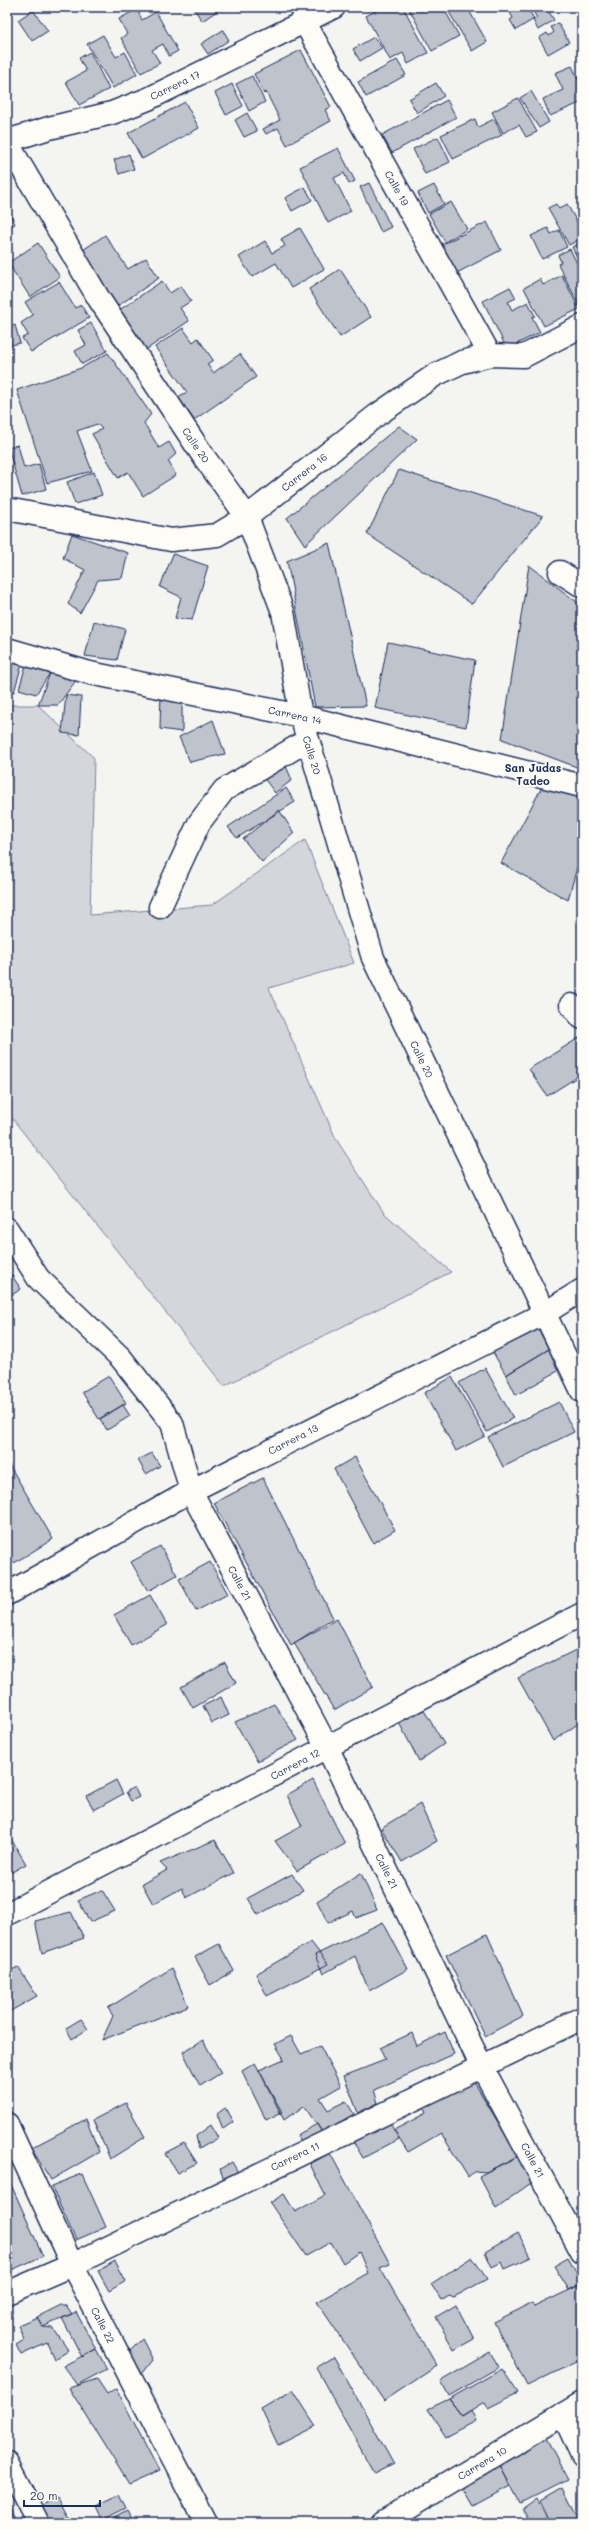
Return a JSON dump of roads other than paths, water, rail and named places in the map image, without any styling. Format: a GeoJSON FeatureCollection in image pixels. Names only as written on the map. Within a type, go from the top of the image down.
{"type":"FeatureCollection","features":[{"type":"Feature","properties":{"kind":"street","name":"Carrera 17"},"geometry":{"type":"LineString","coordinates":[[7,142],[48,128],[112,113],[148,99],[299,14],[334,7]]}},
{"type":"Feature","properties":{"kind":"street","name":"Calle 19"},"geometry":{"type":"LineString","coordinates":[[299,14],[490,355]]}},
{"type":"Feature","properties":{"kind":"street","name":"Calle 20"},"geometry":{"type":"LineString","coordinates":[[7,142],[99,299],[204,457],[247,517],[283,612],[301,716],[373,958],[582,1391]]}},
{"type":"Feature","properties":{"kind":"street","name":"Carrera 16"},"geometry":{"type":"LineString","coordinates":[[7,509],[171,540],[217,535],[247,517],[377,415],[435,375],[462,362],[490,355],[524,356],[582,326]]}},
{"type":"Feature","properties":{"kind":"street"},"geometry":{"type":"LineString","coordinates":[[560,572],[582,586]]}},
{"type":"Feature","properties":{"kind":"street","name":"Carrera 14"},"geometry":{"type":"LineString","coordinates":[[7,649],[90,673],[301,716],[582,786]]}},
{"type":"Feature","properties":{"kind":"street"},"geometry":{"type":"LineString","coordinates":[[160,907],[199,823],[224,790],[308,740]]}},
{"type":"Feature","properties":{"kind":"street","name":"Calle 21"},"geometry":{"type":"LineString","coordinates":[[7,1229],[38,1278],[121,1358],[172,1424],[191,1491],[327,1747],[481,2065],[582,2252]]}},
{"type":"Feature","properties":{"kind":"street","name":"Carrera 13"},"geometry":{"type":"LineString","coordinates":[[7,1594],[191,1491],[545,1313],[582,1290]]}},
{"type":"Feature","properties":{"kind":"street","name":"Carrera 12"},"geometry":{"type":"LineString","coordinates":[[7,1914],[582,1614]]}},
{"type":"Feature","properties":{"kind":"street","name":"Carrera 11"},"geometry":{"type":"LineString","coordinates":[[7,2293],[72,2265],[481,2065],[582,2018]]}},
{"type":"Feature","properties":{"kind":"street","name":"Calle 22"},"geometry":{"type":"LineString","coordinates":[[7,2124],[72,2265],[206,2523]]}},
{"type":"Feature","properties":{"kind":"street","name":"Carrera 10"},"geometry":{"type":"LineString","coordinates":[[382,2523],[582,2403]]}},
{"type":"Feature","properties":{"kind":"street"},"geometry":{"type":"LineString","coordinates":[[563,2414],[582,2455]]}},
{"type":"Feature","properties":{"kind":"street"},"geometry":{"type":"LineString","coordinates":[[7,2463],[38,2523]]}},
{"type":"Feature","properties":{"kind":"district","name":"San Judas Tadeo"},"geometry":{"type":"Point","coordinates":[533,774]}}]}
